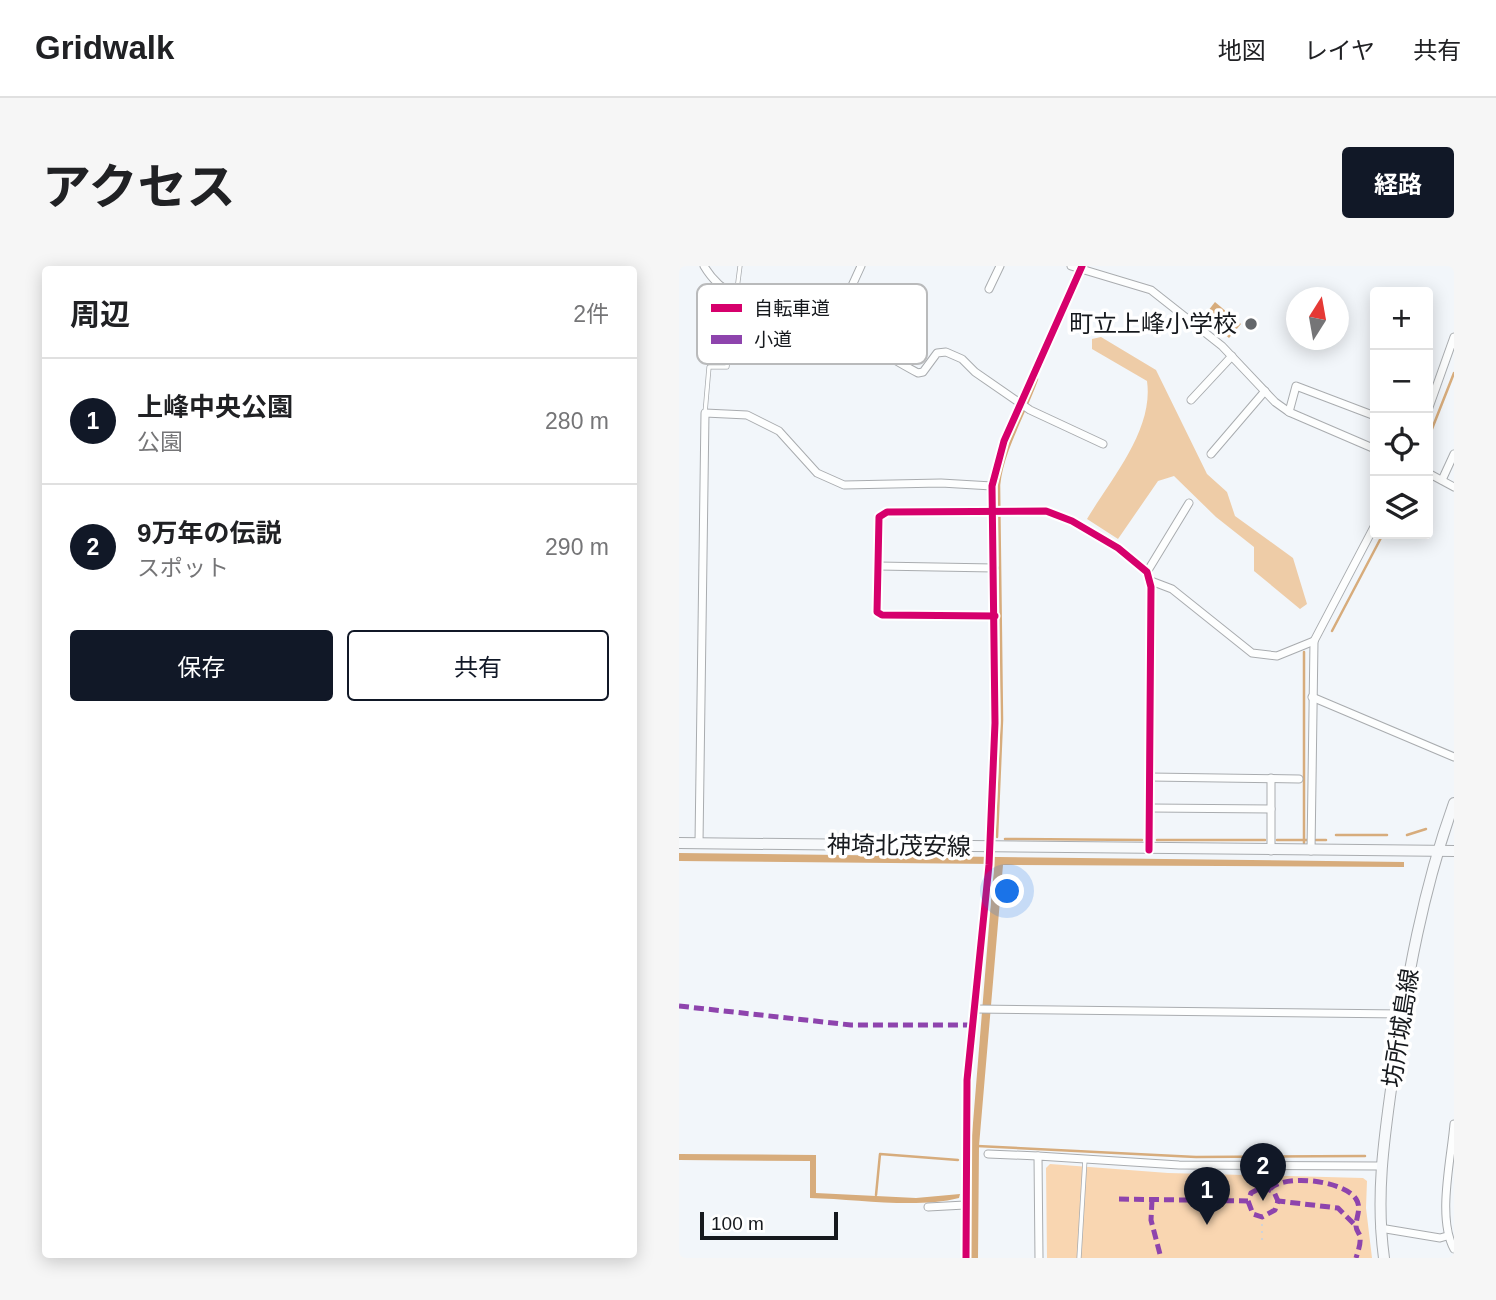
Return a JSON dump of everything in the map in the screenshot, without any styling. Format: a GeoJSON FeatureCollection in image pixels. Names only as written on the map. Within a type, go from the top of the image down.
{"type":"FeatureCollection","features":[{"type":"Feature","properties":{"kind":"main road","name":"坊所城島線"},"geometry":{"type":"LineString","coordinates":[[1384,1258],[1380,1228],[1380,1166],[1402,1014],[1417,934],[1438,851],[1454,803]]}},
{"type":"Feature","properties":{"kind":"main road","name":"神埼北茂安線"},"geometry":{"type":"LineString","coordinates":[[679,843],[989,852],[1149,849],[1454,851]]}},
{"type":"Feature","properties":{"kind":"street"},"geometry":{"type":"LineString","coordinates":[[704,266],[717,284]]}},
{"type":"Feature","properties":{"kind":"street"},"geometry":{"type":"LineString","coordinates":[[853,284],[861,266]]}},
{"type":"Feature","properties":{"kind":"street"},"geometry":{"type":"LineString","coordinates":[[989,289],[1000,266]]}},
{"type":"Feature","properties":{"kind":"street"},"geometry":{"type":"LineString","coordinates":[[1071,266],[1129,281],[1151,290],[1232,356],[1289,412],[1370,447]]}},
{"type":"Feature","properties":{"kind":"street"},"geometry":{"type":"LineString","coordinates":[[966,1258],[967,1080],[989,865],[995,723],[992,486],[1000,453],[1020,404],[1081,268]]}},
{"type":"Feature","properties":{"kind":"street"},"geometry":{"type":"LineString","coordinates":[[1433,396],[1454,337]]}},
{"type":"Feature","properties":{"kind":"street"},"geometry":{"type":"LineString","coordinates":[[902,364],[918,373],[923,372],[937,353],[954,354],[1020,404],[1103,444]]}},
{"type":"Feature","properties":{"kind":"street"},"geometry":{"type":"LineString","coordinates":[[1191,400],[1232,356]]}},
{"type":"Feature","properties":{"kind":"street"},"geometry":{"type":"LineString","coordinates":[[1289,412],[1296,386],[1370,414]]}},
{"type":"Feature","properties":{"kind":"street"},"geometry":{"type":"LineString","coordinates":[[1211,454],[1265,391]]}},
{"type":"Feature","properties":{"kind":"street"},"geometry":{"type":"LineString","coordinates":[[699,843],[705,413],[747,415],[779,431],[817,472],[844,485],[992,486]]}},
{"type":"Feature","properties":{"kind":"street"},"geometry":{"type":"LineString","coordinates":[[1442,480],[1454,454]]}},
{"type":"Feature","properties":{"kind":"street"},"geometry":{"type":"LineString","coordinates":[[1433,476],[1454,487]]}},
{"type":"Feature","properties":{"kind":"street"},"geometry":{"type":"LineString","coordinates":[[1147,572],[1189,503]]}},
{"type":"Feature","properties":{"kind":"street"},"geometry":{"type":"LineString","coordinates":[[995,616],[882,615],[877,612],[879,517],[887,512],[1046,511],[1072,521],[1118,548],[1147,572],[1150,581],[1149,849]]}},
{"type":"Feature","properties":{"kind":"street"},"geometry":{"type":"LineString","coordinates":[[1311,851],[1314,641],[1370,535]]}},
{"type":"Feature","properties":{"kind":"street"},"geometry":{"type":"LineString","coordinates":[[878,566],[994,568]]}},
{"type":"Feature","properties":{"kind":"street"},"geometry":{"type":"LineString","coordinates":[[1150,581],[1172,589],[1252,653],[1277,656],[1314,641]]}},
{"type":"Feature","properties":{"kind":"street"},"geometry":{"type":"LineString","coordinates":[[1312,697],[1454,757]]}},
{"type":"Feature","properties":{"kind":"street"},"geometry":{"type":"LineString","coordinates":[[1150,777],[1299,779]]}},
{"type":"Feature","properties":{"kind":"street"},"geometry":{"type":"LineString","coordinates":[[1271,778],[1271,851]]}},
{"type":"Feature","properties":{"kind":"street"},"geometry":{"type":"LineString","coordinates":[[1150,808],[1271,808]]}},
{"type":"Feature","properties":{"kind":"street"},"geometry":{"type":"LineString","coordinates":[[975,1009],[1402,1014]]}},
{"type":"Feature","properties":{"kind":"street"},"geometry":{"type":"LineString","coordinates":[[1454,1124],[1446,1193],[1447,1236],[1454,1249]]}},
{"type":"Feature","properties":{"kind":"street"},"geometry":{"type":"LineString","coordinates":[[988,1154],[1179,1165],[1380,1166]]}},
{"type":"Feature","properties":{"kind":"street"},"geometry":{"type":"LineString","coordinates":[[1038,1156],[1039,1258]]}},
{"type":"Feature","properties":{"kind":"street"},"geometry":{"type":"LineString","coordinates":[[928,1208],[965,1205]]}},
{"type":"Feature","properties":{"kind":"street"},"geometry":{"type":"LineString","coordinates":[[1380,1228],[1440,1238],[1447,1236]]}},
{"type":"Feature","properties":{"kind":"lane"},"geometry":{"type":"LineString","coordinates":[[738,284],[740,266]]}},
{"type":"Feature","properties":{"kind":"lane"},"geometry":{"type":"LineString","coordinates":[[705,413],[709,367],[726,367],[726,364]]}},
{"type":"Feature","properties":{"kind":"lane"},"geometry":{"type":"LineString","coordinates":[[1079,1258],[1085,1158]]}},
{"type":"Feature","properties":{"kind":"path"},"geometry":{"type":"LineString","coordinates":[[1262,1166],[1262,1187]]}},
{"type":"Feature","properties":{"kind":"path"},"geometry":{"type":"LineString","coordinates":[[1262,1217],[1262,1240]]}},
{"type":"Feature","properties":{"kind":"shaded area"},"geometry":{"type":"Polygon","coordinates":[[[1215,302],[1241,324],[1229,338],[1204,316],[1215,302]]]}},
{"type":"Feature","properties":{"kind":"shaded area"},"geometry":{"type":"Polygon","coordinates":[[[1101,337],[1156,370],[1207,474],[1227,492],[1235,516],[1293,558],[1307,604],[1300,609],[1254,571],[1254,547],[1216,517],[1174,476],[1158,481],[1118,539],[1087,519],[1129,453],[1144,418],[1147,399],[1147,381],[1092,349],[1092,339],[1101,337]]]}},
{"type":"Feature","properties":{"kind":"shaded area"},"geometry":{"type":"Polygon","coordinates":[[[679,853],[1404,862],[1404,867],[1003,865],[979,1146],[978,1258],[971,1258],[970,1160],[994,864],[679,861],[679,853]]]}},
{"type":"Feature","properties":{"kind":"shaded area"},"geometry":{"type":"Polygon","coordinates":[[[679,1154],[816,1155],[816,1193],[916,1198],[960,1194],[959,1198],[924,1203],[810,1198],[810,1161],[679,1160],[679,1154]]]}},
{"type":"Feature","properties":{"kind":"shaded area"},"geometry":{"type":"Polygon","coordinates":[[[1050,1164],[1168,1173],[1363,1178],[1367,1181],[1366,1208],[1372,1258],[1047,1258],[1046,1168],[1050,1164]]]}},
{"type":"Feature","properties":{"kind":"waterway"},"geometry":{"type":"LineString","coordinates":[[1433,426],[1454,373]]}},
{"type":"Feature","properties":{"kind":"waterway"},"geometry":{"type":"LineString","coordinates":[[997,837],[1002,720],[999,485],[1009,445],[1037,379]]}},
{"type":"Feature","properties":{"kind":"waterway"},"geometry":{"type":"LineString","coordinates":[[1332,631],[1380,539]]}},
{"type":"Feature","properties":{"kind":"waterway"},"geometry":{"type":"LineString","coordinates":[[1304,652],[1304,843]]}},
{"type":"Feature","properties":{"kind":"waterway"},"geometry":{"type":"LineString","coordinates":[[1407,835],[1426,829]]}},
{"type":"Feature","properties":{"kind":"waterway"},"geometry":{"type":"LineString","coordinates":[[1336,835],[1387,835]]}},
{"type":"Feature","properties":{"kind":"waterway"},"geometry":{"type":"LineString","coordinates":[[1005,839],[1142,840]]}},
{"type":"Feature","properties":{"kind":"waterway"},"geometry":{"type":"LineString","coordinates":[[1157,840],[1265,840]]}},
{"type":"Feature","properties":{"kind":"waterway"},"geometry":{"type":"LineString","coordinates":[[1277,840],[1307,840]]}},
{"type":"Feature","properties":{"kind":"waterway"},"geometry":{"type":"LineString","coordinates":[[1316,840],[1326,840]]}},
{"type":"Feature","properties":{"kind":"waterway"},"geometry":{"type":"LineString","coordinates":[[977,1146],[1196,1157],[1365,1156]]}},
{"type":"Feature","properties":{"kind":"waterway"},"geometry":{"type":"LineString","coordinates":[[876,1195],[880,1154],[958,1160]]}},
{"type":"Feature","properties":{"kind":"marked path"},"geometry":{"type":"LineString","coordinates":[[679,1006],[851,1025],[973,1025]]}},
{"type":"Feature","properties":{"kind":"marked path"},"geometry":{"type":"LineString","coordinates":[[1270,1189],[1288,1181],[1301,1180],[1328,1184],[1350,1193],[1359,1206],[1356,1226],[1360,1242],[1356,1258]]}},
{"type":"Feature","properties":{"kind":"marked path"},"geometry":{"type":"LineString","coordinates":[[1119,1199],[1248,1201],[1251,1193],[1262,1187],[1274,1192],[1278,1201]]}},
{"type":"Feature","properties":{"kind":"marked path"},"geometry":{"type":"LineString","coordinates":[[1152,1200],[1151,1220],[1161,1258]]}},
{"type":"Feature","properties":{"kind":"marked path"},"geometry":{"type":"LineString","coordinates":[[1248,1201],[1253,1214],[1262,1217],[1275,1210],[1278,1201],[1338,1208],[1356,1226]]}},
{"type":"Feature","properties":{"kind":"cycle path"},"geometry":{"type":"LineString","coordinates":[[966,1258],[967,1080],[989,865],[995,723],[992,486],[1004,441],[1082,266]]}},
{"type":"Feature","properties":{"kind":"cycle path"},"geometry":{"type":"LineString","coordinates":[[995,616],[882,615],[877,612],[879,517],[887,512],[1046,511],[1072,521],[1118,548],[1147,572],[1151,587],[1149,850]]}},
{"type":"Feature","properties":{"kind":"place","name":"町立上峰小学校"},"geometry":{"type":"Point","coordinates":[1251,324]}},
{"type":"Feature","properties":{"kind":"place","name":"9万年の伝説"},"geometry":{"type":"Point","coordinates":[1263,1201]}},
{"type":"Feature","properties":{"kind":"place","name":"上峰中央公園"},"geometry":{"type":"Point","coordinates":[1207,1225]}}]}
